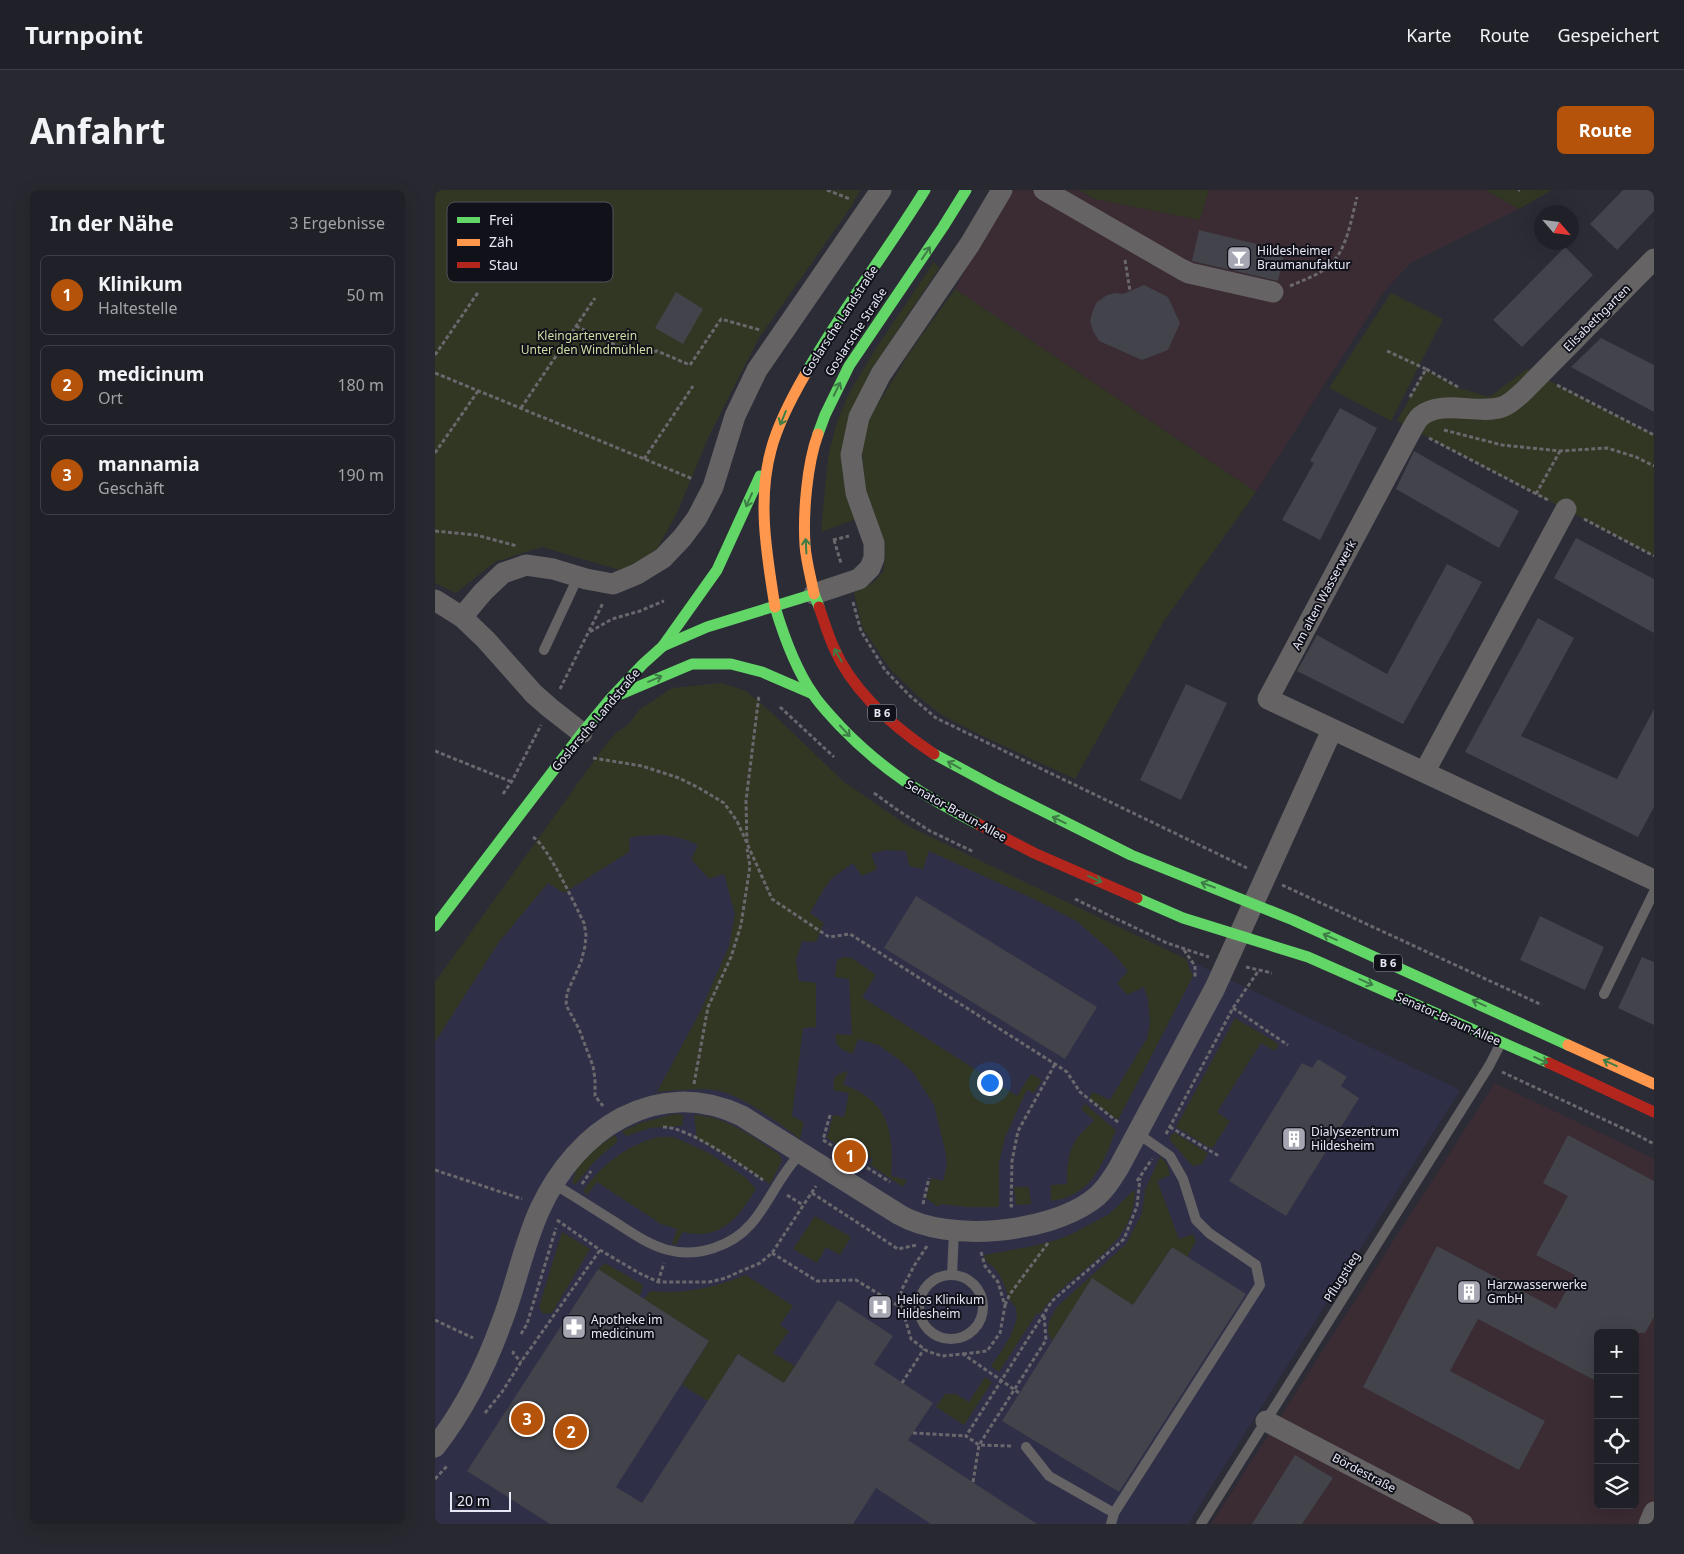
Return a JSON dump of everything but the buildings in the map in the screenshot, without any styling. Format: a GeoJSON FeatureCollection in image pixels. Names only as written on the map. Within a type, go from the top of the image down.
{"type":"FeatureCollection","features":[{"type":"Feature","properties":{"kind":"main road","name":"Goslarsche Landstraße"},"geometry":{"type":"LineString","coordinates":[[435,926],[582,733],[643,664],[663,646],[707,627],[775,607],[765,542],[764,505],[769,456],[783,417],[809,366],[925,190]]}},
{"type":"Feature","properties":{"kind":"main road","name":"Goslarsche Straße"},"geometry":{"type":"LineString","coordinates":[[814,594],[805,545],[806,496],[815,443],[825,415],[849,366],[966,190]]}},
{"type":"Feature","properties":{"kind":"main road"},"geometry":{"type":"LineString","coordinates":[[663,646],[703,591],[724,558],[769,456]]}},
{"type":"Feature","properties":{"kind":"main road","name":"B 6"},"geometry":{"type":"LineString","coordinates":[[775,607],[814,594],[834,649],[851,676],[869,699],[888,719],[912,739],[935,754],[997,788],[1131,855],[1253,903],[1541,1031],[1654,1084]]}},
{"type":"Feature","properties":{"kind":"main road","name":"Senator-Braun-Allee"},"geometry":{"type":"LineString","coordinates":[[775,607],[793,657],[813,694],[857,744],[883,767],[914,789],[945,807],[1034,853],[1183,918],[1308,957],[1654,1112]]}},
{"type":"Feature","properties":{"kind":"main road","name":"B 6"},"geometry":{"type":"LineString","coordinates":[[611,698],[692,664],[731,664],[762,672],[813,694]]}},
{"type":"Feature","properties":{"kind":"street"},"geometry":{"type":"LineString","coordinates":[[462,617],[483,592],[503,573],[527,565],[553,569],[578,577],[613,584],[637,574],[663,558],[682,538],[697,518],[713,487],[735,416],[757,370],[881,190]]}},
{"type":"Feature","properties":{"kind":"street"},"geometry":{"type":"LineString","coordinates":[[814,594],[859,579],[865,574],[874,558],[874,543],[857,494],[851,455],[859,417],[881,374],[970,244],[1002,190]]}},
{"type":"Feature","properties":{"kind":"street"},"geometry":{"type":"LineString","coordinates":[[1044,190],[1189,273],[1273,292]]}},
{"type":"Feature","properties":{"kind":"street","name":"Elisabethgarten"},"geometry":{"type":"LineString","coordinates":[[1412,429],[1421,416],[1429,411],[1450,408],[1495,409],[1505,406],[1525,391],[1654,259]]}},
{"type":"Feature","properties":{"kind":"street","name":"Am alten Wasserwerk"},"geometry":{"type":"LineString","coordinates":[[1412,429],[1268,699],[1654,880]]}},
{"type":"Feature","properties":{"kind":"street"},"geometry":{"type":"LineString","coordinates":[[1425,772],[1566,509]]}},
{"type":"Feature","properties":{"kind":"street"},"geometry":{"type":"LineString","coordinates":[[435,600],[462,617],[486,640],[534,694],[582,733]]}},
{"type":"Feature","properties":{"kind":"street"},"geometry":{"type":"LineString","coordinates":[[435,1447],[468,1399],[481,1372],[501,1324],[536,1219],[553,1184],[584,1144],[612,1123],[634,1112],[668,1103],[691,1102],[705,1103],[729,1110],[742,1116],[910,1221],[953,1231],[998,1231],[1047,1221],[1091,1201],[1106,1187],[1118,1169],[1128,1128],[1215,988],[1331,730]]}},
{"type":"Feature","properties":{"kind":"street","name":"Bördestraße"},"geometry":{"type":"LineString","coordinates":[[1266,1421],[1463,1524]]}},
{"type":"Feature","properties":{"kind":"street"},"geometry":{"type":"LineString","coordinates":[[1649,1524],[1654,1512]]}},
{"type":"Feature","properties":{"kind":"lane"},"geometry":{"type":"LineString","coordinates":[[544,650],[578,577]]}},
{"type":"Feature","properties":{"kind":"lane"},"geometry":{"type":"LineString","coordinates":[[1604,994],[1654,892]]}},
{"type":"Feature","properties":{"kind":"lane","name":"Pflugstieg"},"geometry":{"type":"LineString","coordinates":[[1201,1524],[1489,1066],[1501,1042]]}},
{"type":"Feature","properties":{"kind":"lane"},"geometry":{"type":"LineString","coordinates":[[1111,1524],[1114,1513],[1260,1284],[1256,1265],[1209,1233],[1196,1220],[1183,1179],[1170,1156],[1128,1128]]}},
{"type":"Feature","properties":{"kind":"lane"},"geometry":{"type":"LineString","coordinates":[[553,1184],[647,1242],[667,1250],[685,1254],[711,1249],[732,1240],[751,1224],[792,1162],[801,1153]]}},
{"type":"Feature","properties":{"kind":"lane"},"geometry":{"type":"LineString","coordinates":[[952,1275],[953,1231]]}},
{"type":"Feature","properties":{"kind":"lane"},"geometry":{"type":"LineString","coordinates":[[952,1275],[962,1277],[971,1282],[978,1290],[983,1310],[975,1329],[967,1335],[947,1339],[937,1336],[928,1329],[922,1320],[919,1310],[925,1290],[932,1282],[941,1277],[952,1275]]}},
{"type":"Feature","properties":{"kind":"lane"},"geometry":{"type":"LineString","coordinates":[[1027,1447],[1049,1476],[1114,1513]]}},
{"type":"Feature","properties":{"kind":"path"},"geometry":{"type":"LineString","coordinates":[[1273,292],[1312,277],[1330,265],[1342,248],[1357,198]]}},
{"type":"Feature","properties":{"kind":"path"},"geometry":{"type":"LineString","coordinates":[[435,355],[479,291]]}},
{"type":"Feature","properties":{"kind":"path"},"geometry":{"type":"LineString","coordinates":[[521,408],[595,298]]}},
{"type":"Feature","properties":{"kind":"path"},"geometry":{"type":"LineString","coordinates":[[576,326],[634,354],[657,351],[691,365],[721,319],[743,326]]}},
{"type":"Feature","properties":{"kind":"path"},"geometry":{"type":"LineString","coordinates":[[1387,351],[1426,369]]}},
{"type":"Feature","properties":{"kind":"path"},"geometry":{"type":"LineString","coordinates":[[435,373],[713,487]]}},
{"type":"Feature","properties":{"kind":"path"},"geometry":{"type":"LineString","coordinates":[[1539,376],[1654,435]]}},
{"type":"Feature","properties":{"kind":"path"},"geometry":{"type":"LineString","coordinates":[[644,459],[693,386]]}},
{"type":"Feature","properties":{"kind":"path"},"geometry":{"type":"LineString","coordinates":[[435,453],[478,391]]}},
{"type":"Feature","properties":{"kind":"path"},"geometry":{"type":"LineString","coordinates":[[1437,426],[1448,432],[1502,445],[1560,451],[1607,448],[1636,456],[1654,466]]}},
{"type":"Feature","properties":{"kind":"path"},"geometry":{"type":"LineString","coordinates":[[1412,429],[1652,555],[1654,548]]}},
{"type":"Feature","properties":{"kind":"path"},"geometry":{"type":"LineString","coordinates":[[1536,494],[1560,451]]}},
{"type":"Feature","properties":{"kind":"path"},"geometry":{"type":"LineString","coordinates":[[435,531],[476,535],[521,547]]}},
{"type":"Feature","properties":{"kind":"path"},"geometry":{"type":"LineString","coordinates":[[834,540],[861,631],[885,670],[910,696],[937,718],[1265,877],[1547,1007]]}},
{"type":"Feature","properties":{"kind":"path"},"geometry":{"type":"LineString","coordinates":[[588,632],[613,584]]}},
{"type":"Feature","properties":{"kind":"path"},"geometry":{"type":"LineString","coordinates":[[686,1133],[708,1008],[731,956],[741,925],[750,866],[747,845],[746,801],[760,689]]}},
{"type":"Feature","properties":{"kind":"path"},"geometry":{"type":"LineString","coordinates":[[435,751],[539,791]]}},
{"type":"Feature","properties":{"kind":"path"},"geometry":{"type":"LineString","coordinates":[[595,751],[589,758],[642,766],[679,778],[724,803],[737,821],[773,899],[829,937],[850,934],[1055,1064],[1067,1072],[1080,1092],[1128,1128]]}},
{"type":"Feature","properties":{"kind":"path"},"geometry":{"type":"LineString","coordinates":[[532,836],[537,839],[547,853],[584,923],[585,946],[581,962],[567,993],[566,1004],[579,1029],[593,1066],[595,1096],[612,1123]]}},
{"type":"Feature","properties":{"kind":"path"},"geometry":{"type":"LineString","coordinates":[[1184,950],[1195,966],[1195,977],[1191,986]]}},
{"type":"Feature","properties":{"kind":"path"},"geometry":{"type":"LineString","coordinates":[[1219,1156],[1170,1127],[1233,1008],[1259,970],[1279,974]]}},
{"type":"Feature","properties":{"kind":"path"},"geometry":{"type":"LineString","coordinates":[[1233,1008],[1288,1045]]}},
{"type":"Feature","properties":{"kind":"path"},"geometry":{"type":"LineString","coordinates":[[1016,1205],[1011,1206],[1012,1161],[1017,1132],[1055,1064]]}},
{"type":"Feature","properties":{"kind":"path"},"geometry":{"type":"LineString","coordinates":[[1489,1066],[1654,1144]]}},
{"type":"Feature","properties":{"kind":"path"},"geometry":{"type":"LineString","coordinates":[[830,1115],[823,1140],[874,1170],[895,1185]]}},
{"type":"Feature","properties":{"kind":"path"},"geometry":{"type":"LineString","coordinates":[[659,1127],[668,1127],[686,1133],[723,1154],[803,1205]]}},
{"type":"Feature","properties":{"kind":"path"},"geometry":{"type":"LineString","coordinates":[[1116,1130],[1128,1128]]}},
{"type":"Feature","properties":{"kind":"path"},"geometry":{"type":"LineString","coordinates":[[519,1338],[527,1324],[559,1221],[573,1196],[593,1170]]}},
{"type":"Feature","properties":{"kind":"path"},"geometry":{"type":"LineString","coordinates":[[966,1436],[1003,1382],[1052,1301],[1124,1239],[1137,1206],[1140,1178]]}},
{"type":"Feature","properties":{"kind":"path"},"geometry":{"type":"LineString","coordinates":[[812,1192],[898,1248],[928,1244],[901,1291],[902,1308],[911,1339],[924,1349],[942,1356],[987,1351],[1000,1333],[1005,1306],[1010,1294],[1039,1253],[1052,1239]]}},
{"type":"Feature","properties":{"kind":"path"},"geometry":{"type":"LineString","coordinates":[[916,1200],[922,1203]]}},
{"type":"Feature","properties":{"kind":"path"},"geometry":{"type":"LineString","coordinates":[[979,1246],[985,1266],[998,1282],[1005,1306]]}},
{"type":"Feature","properties":{"kind":"path"},"geometry":{"type":"LineString","coordinates":[[516,1346],[513,1354],[521,1362],[600,1250]]}},
{"type":"Feature","properties":{"kind":"path"},"geometry":{"type":"LineString","coordinates":[[772,1253],[817,1281],[856,1280],[902,1308]]}},
{"type":"Feature","properties":{"kind":"path"},"geometry":{"type":"LineString","coordinates":[[973,1482],[979,1445],[1046,1340],[1044,1314]]}},
{"type":"Feature","properties":{"kind":"path"},"geometry":{"type":"LineString","coordinates":[[902,1382],[924,1349]]}},
{"type":"Feature","properties":{"kind":"path"},"geometry":{"type":"LineString","coordinates":[[963,1354],[1019,1393]]}},
{"type":"Feature","properties":{"kind":"path"},"geometry":{"type":"LineString","coordinates":[[913,1433],[966,1436],[979,1445],[1027,1447]]}},
{"type":"Feature","properties":{"kind":"shaded area"},"geometry":{"type":"Polygon","coordinates":[[[1010,190],[1079,190],[1095,199],[1200,220],[1209,190],[1485,190],[1519,209],[1411,263],[1385,290],[1256,492],[955,289],[1010,190]]]}},
{"type":"Feature","properties":{"kind":"shaded area","name":"Helios Klinikum Hildesheim"},"geometry":{"type":"Polygon","coordinates":[[[721,683],[746,691],[771,712],[843,781],[908,826],[1460,1090],[1188,1524],[435,1524],[435,990],[639,710],[672,688],[721,683]]]}},
{"type":"Feature","properties":{"kind":"shaded area"},"geometry":{"type":"Polygon","coordinates":[[[1495,1083],[1654,1159],[1654,1524],[1211,1524],[1495,1083]]]}},
{"type":"Feature","properties":{"kind":"green space","name":"Kleingartenverein Unter den Windmühlen"},"geometry":{"type":"Polygon","coordinates":[[[435,190],[860,190],[853,204],[759,338],[709,436],[677,513],[657,549],[623,571],[542,547],[495,562],[456,593],[435,583],[435,190]]]}},
{"type":"Feature","properties":{"kind":"green space"},"geometry":{"type":"Polygon","coordinates":[[[1079,190],[1209,190],[1200,220],[1095,199],[1079,190]]]}},
{"type":"Feature","properties":{"kind":"green space"},"geometry":{"type":"Polygon","coordinates":[[[1485,190],[1552,190],[1519,209],[1485,190]]]}},
{"type":"Feature","properties":{"kind":"green space"},"geometry":{"type":"Polygon","coordinates":[[[934,262],[939,268],[869,373],[856,404],[856,519],[821,532],[828,457],[836,425],[848,395],[873,353],[934,262]]]}},
{"type":"Feature","properties":{"kind":"green space"},"geometry":{"type":"Polygon","coordinates":[[[955,289],[1256,492],[1164,621],[1075,779],[980,735],[942,715],[919,697],[890,669],[862,627],[854,593],[875,581],[883,572],[885,558],[865,489],[862,452],[868,420],[910,352],[955,289]]]}},
{"type":"Feature","properties":{"kind":"green space"},"geometry":{"type":"Polygon","coordinates":[[[1391,293],[1443,319],[1391,421],[1329,388],[1391,293]]]}},
{"type":"Feature","properties":{"kind":"green space"},"geometry":{"type":"Polygon","coordinates":[[[1426,369],[1459,388],[1489,397],[1527,369],[1654,435],[1654,556],[1397,421],[1426,369]]]}},
{"type":"Feature","properties":{"kind":"green space"},"geometry":{"type":"Polygon","coordinates":[[[721,683],[746,691],[771,712],[843,781],[908,826],[1186,959],[1193,976],[1118,1120],[1089,1098],[1093,1092],[1110,1100],[1147,1038],[1150,1023],[1148,999],[1144,987],[1127,995],[1117,983],[1128,971],[1113,953],[1078,922],[1038,901],[929,851],[923,869],[909,866],[906,851],[886,850],[871,854],[877,869],[862,876],[853,863],[832,878],[810,913],[824,923],[816,942],[802,941],[796,961],[799,981],[816,983],[816,1027],[803,1028],[792,1116],[804,1122],[800,1139],[740,1099],[720,1091],[697,1089],[657,1092],[701,1010],[729,946],[735,914],[724,874],[709,879],[691,859],[698,845],[681,838],[657,835],[630,837],[629,852],[564,893],[548,883],[499,942],[435,1042],[435,982],[607,743],[616,733],[629,724],[639,710],[672,688],[721,683]]]}},
{"type":"Feature","properties":{"kind":"green space"},"geometry":{"type":"Polygon","coordinates":[[[844,957],[852,958],[876,975],[862,997],[1017,1096],[1031,1074],[1042,1080],[1034,1093],[1027,1090],[1006,1135],[999,1162],[999,1207],[966,1207],[941,1204],[938,1207],[926,1198],[931,1178],[943,1181],[947,1166],[946,1154],[934,1105],[913,1072],[878,1045],[858,1039],[853,1054],[842,1049],[836,1042],[836,1034],[852,1035],[849,979],[835,977],[837,960],[844,957]]]}},
{"type":"Feature","properties":{"kind":"green space"},"geometry":{"type":"Polygon","coordinates":[[[1235,1018],[1279,1044],[1275,1051],[1261,1043],[1217,1112],[1230,1121],[1213,1147],[1210,1148],[1176,1127],[1235,1018]]]}},
{"type":"Feature","properties":{"kind":"green space"},"geometry":{"type":"Polygon","coordinates":[[[848,1071],[843,1084],[861,1093],[876,1104],[887,1123],[892,1154],[891,1176],[907,1180],[903,1187],[870,1165],[873,1160],[871,1158],[860,1151],[857,1157],[827,1138],[833,1115],[844,1117],[849,1093],[833,1090],[834,1078],[848,1071]]]}},
{"type":"Feature","properties":{"kind":"green space"},"geometry":{"type":"Polygon","coordinates":[[[1085,1104],[1116,1130],[1101,1166],[1086,1185],[1077,1193],[1051,1201],[1051,1185],[1067,1184],[1071,1149],[1079,1135],[1094,1120],[1081,1109],[1085,1104]]]}},
{"type":"Feature","properties":{"kind":"green space"},"geometry":{"type":"Polygon","coordinates":[[[674,1114],[684,1115],[682,1126],[650,1128],[626,1136],[622,1131],[640,1123],[674,1114]]]}},
{"type":"Feature","properties":{"kind":"green space"},"geometry":{"type":"Polygon","coordinates":[[[694,1115],[717,1119],[739,1128],[779,1154],[782,1161],[770,1184],[697,1139],[694,1115]]]}},
{"type":"Feature","properties":{"kind":"green space"},"geometry":{"type":"Polygon","coordinates":[[[1175,1133],[1208,1153],[1202,1164],[1193,1166],[1187,1160],[1169,1139],[1175,1133]]]}},
{"type":"Feature","properties":{"kind":"green space"},"geometry":{"type":"Polygon","coordinates":[[[615,1135],[618,1141],[596,1160],[575,1185],[573,1183],[574,1176],[582,1162],[595,1149],[615,1135]]]}},
{"type":"Feature","properties":{"kind":"green space"},"geometry":{"type":"Polygon","coordinates":[[[658,1137],[674,1137],[709,1153],[745,1177],[756,1189],[735,1218],[727,1225],[708,1233],[683,1232],[676,1244],[672,1245],[677,1229],[661,1224],[597,1182],[587,1195],[583,1191],[598,1173],[616,1157],[636,1145],[658,1137]]]}},
{"type":"Feature","properties":{"kind":"green space"},"geometry":{"type":"Polygon","coordinates":[[[1160,1157],[1166,1162],[1170,1175],[1157,1181],[1179,1239],[1193,1234],[1196,1241],[1187,1257],[1172,1247],[1133,1305],[1092,1279],[1053,1340],[1048,1333],[1048,1328],[1050,1319],[1057,1307],[1126,1244],[1142,1213],[1145,1190],[1160,1157]]]}},
{"type":"Feature","properties":{"kind":"green space"},"geometry":{"type":"Polygon","coordinates":[[[1014,1187],[1029,1187],[1031,1204],[1016,1205],[1014,1187]]]}},
{"type":"Feature","properties":{"kind":"green space"},"geometry":{"type":"Polygon","coordinates":[[[1135,1191],[1132,1212],[1124,1230],[1112,1245],[1052,1298],[1040,1314],[1037,1313],[999,1372],[991,1366],[1012,1333],[1017,1314],[1015,1306],[1009,1300],[1001,1277],[985,1260],[984,1255],[1033,1246],[1074,1233],[1109,1214],[1135,1191]]]}},
{"type":"Feature","properties":{"kind":"green space"},"geometry":{"type":"Polygon","coordinates":[[[815,1216],[851,1237],[840,1255],[826,1247],[817,1263],[793,1249],[815,1216]]]}},
{"type":"Feature","properties":{"kind":"green space"},"geometry":{"type":"Polygon","coordinates":[[[562,1232],[590,1249],[552,1313],[543,1314],[539,1307],[562,1232]]]}},
{"type":"Feature","properties":{"kind":"green space"},"geometry":{"type":"Polygon","coordinates":[[[605,1263],[643,1285],[640,1296],[598,1269],[605,1263]]]}},
{"type":"Feature","properties":{"kind":"green space"},"geometry":{"type":"Polygon","coordinates":[[[746,1275],[793,1306],[780,1325],[789,1331],[773,1353],[795,1366],[784,1383],[738,1354],[708,1401],[682,1385],[709,1341],[644,1299],[650,1291],[675,1292],[699,1289],[746,1275]]]}},
{"type":"Feature","properties":{"kind":"green space"},"geometry":{"type":"Polygon","coordinates":[[[985,1377],[992,1382],[964,1425],[936,1407],[945,1394],[956,1394],[969,1402],[985,1377]]]}},
{"type":"Feature","properties":{"kind":"traffic: fast"},"geometry":{"type":"LineString","coordinates":[[806,373],[834,326],[925,190]]}},
{"type":"Feature","properties":{"kind":"traffic: fast"},"geometry":{"type":"LineString","coordinates":[[818,434],[825,415],[849,366],[966,190]]}},
{"type":"Feature","properties":{"kind":"traffic: fast"},"geometry":{"type":"LineString","coordinates":[[663,646],[717,570],[760,476]]}},
{"type":"Feature","properties":{"kind":"traffic: fast"},"geometry":{"type":"LineString","coordinates":[[435,926],[582,733],[611,698],[663,646],[707,627],[814,594],[819,607]]}},
{"type":"Feature","properties":{"kind":"traffic: fast"},"geometry":{"type":"LineString","coordinates":[[775,607],[786,641],[801,674],[816,698],[840,726],[871,756],[888,769],[922,792],[978,824]]}},
{"type":"Feature","properties":{"kind":"traffic: fast"},"geometry":{"type":"LineString","coordinates":[[621,694],[692,664],[731,664],[762,672],[813,694]]}},
{"type":"Feature","properties":{"kind":"traffic: fast"},"geometry":{"type":"LineString","coordinates":[[934,754],[997,788],[1131,855],[1293,920],[1568,1045]]}},
{"type":"Feature","properties":{"kind":"traffic: fast"},"geometry":{"type":"LineString","coordinates":[[1137,898],[1183,918],[1308,957],[1549,1063]]}},
{"type":"Feature","properties":{"kind":"traffic: slow"},"geometry":{"type":"LineString","coordinates":[[775,607],[765,528],[764,509],[767,469],[781,420],[806,373]]}},
{"type":"Feature","properties":{"kind":"traffic: slow"},"geometry":{"type":"LineString","coordinates":[[814,594],[807,563],[805,518],[811,460],[818,434]]}},
{"type":"Feature","properties":{"kind":"traffic: slow"},"geometry":{"type":"LineString","coordinates":[[1568,1045],[1654,1084]]}},
{"type":"Feature","properties":{"kind":"traffic: jam"},"geometry":{"type":"LineString","coordinates":[[819,607],[834,648],[852,679],[876,708],[890,721],[934,754]]}},
{"type":"Feature","properties":{"kind":"traffic: jam"},"geometry":{"type":"LineString","coordinates":[[978,824],[1034,853],[1137,898]]}},
{"type":"Feature","properties":{"kind":"traffic: jam"},"geometry":{"type":"LineString","coordinates":[[1549,1063],[1654,1112]]}},
{"type":"Feature","properties":{"kind":"place","name":"Hildesheimer Braumanufaktur"},"geometry":{"type":"Point","coordinates":[1239,258]}},
{"type":"Feature","properties":{"kind":"place","name":"Dialysezentrum Hildesheim"},"geometry":{"type":"Point","coordinates":[1294,1139]}},
{"type":"Feature","properties":{"kind":"place","name":"Klinikum"},"geometry":{"type":"Point","coordinates":[850,1156]}},
{"type":"Feature","properties":{"kind":"place","name":"Harzwasserwerke GmbH"},"geometry":{"type":"Point","coordinates":[1469,1292]}},
{"type":"Feature","properties":{"kind":"place","name":"Helios Klinikum Hildesheim"},"geometry":{"type":"Point","coordinates":[880,1307]}},
{"type":"Feature","properties":{"kind":"place","name":"Apotheke im medicinum"},"geometry":{"type":"Point","coordinates":[574,1327]}},
{"type":"Feature","properties":{"kind":"place","name":"mannamia"},"geometry":{"type":"Point","coordinates":[527,1419]}},
{"type":"Feature","properties":{"kind":"place","name":"medicinum"},"geometry":{"type":"Point","coordinates":[571,1432]}}]}
